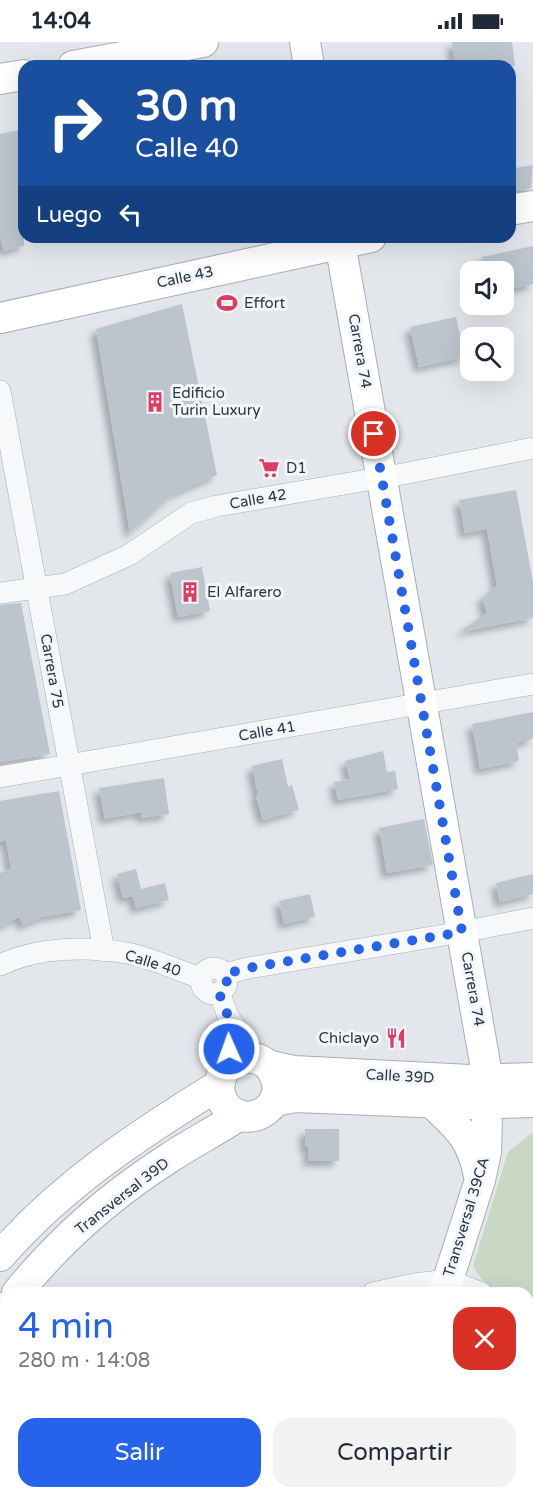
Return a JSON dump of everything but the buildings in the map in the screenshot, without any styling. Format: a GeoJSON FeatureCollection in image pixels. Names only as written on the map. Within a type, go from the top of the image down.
{"type":"FeatureCollection","features":[{"type":"Feature","properties":{"kind":"street"},"geometry":{"type":"LineString","coordinates":[[105,60],[203,42]]}},
{"type":"Feature","properties":{"kind":"street"},"geometry":{"type":"LineString","coordinates":[[305,42],[308,60]]}},
{"type":"Feature","properties":{"kind":"street"},"geometry":{"type":"LineString","coordinates":[[0,80],[18,76]]}},
{"type":"Feature","properties":{"kind":"street"},"geometry":{"type":"LineString","coordinates":[[516,209],[533,206]]}},
{"type":"Feature","properties":{"kind":"street","name":"Calle 43"},"geometry":{"type":"LineString","coordinates":[[0,318],[327,243]]}},
{"type":"Feature","properties":{"kind":"street","name":"Carrera 74"},"geometry":{"type":"LineString","coordinates":[[341,243],[488,1092]]}},
{"type":"Feature","properties":{"kind":"street","name":"Carrera 75"},"geometry":{"type":"LineString","coordinates":[[0,391],[104,951]]}},
{"type":"Feature","properties":{"kind":"street","name":"Calle 42"},"geometry":{"type":"LineString","coordinates":[[0,593],[64,584],[129,555],[191,513],[217,506],[533,448]]}},
{"type":"Feature","properties":{"kind":"street","name":"Calle 41"},"geometry":{"type":"LineString","coordinates":[[0,777],[533,684]]}},
{"type":"Feature","properties":{"kind":"street"},"geometry":{"type":"LineString","coordinates":[[243,1068],[228,1016],[222,983],[248,968],[533,918]]}},
{"type":"Feature","properties":{"kind":"street","name":"Calle 40"},"geometry":{"type":"LineString","coordinates":[[0,965],[30,955],[52,951],[104,951],[128,953],[202,978],[204,973],[213,968],[220,969],[222,983]]}},
{"type":"Feature","properties":{"kind":"street"},"geometry":{"type":"LineString","coordinates":[[0,1257],[35,1220],[87,1172],[136,1137],[243,1068],[274,1073],[278,1082],[278,1092],[275,1101],[268,1109],[250,1117],[231,1111],[224,1104],[220,1095],[243,1068]]}},
{"type":"Feature","properties":{"kind":"street","name":"Calle 39D"},"geometry":{"type":"LineString","coordinates":[[243,1068],[294,1071],[488,1092],[533,1102]]}},
{"type":"Feature","properties":{"kind":"street","name":"Calle 39D"},"geometry":{"type":"LineString","coordinates":[[275,1101],[295,1097],[432,1103],[488,1092],[533,1078]]}},
{"type":"Feature","properties":{"kind":"street","name":"Transversal 39CA"},"geometry":{"type":"LineString","coordinates":[[444,1286],[480,1180],[486,1152],[488,1092]]}},
{"type":"Feature","properties":{"kind":"street"},"geometry":{"type":"LineString","coordinates":[[432,1103],[461,1130],[477,1162],[480,1180]]}},
{"type":"Feature","properties":{"kind":"street","name":"Transversal 39D"},"geometry":{"type":"LineString","coordinates":[[23,1287],[77,1231],[125,1190],[169,1158],[240,1115]]}},
{"type":"Feature","properties":{"kind":"street"},"geometry":{"type":"LineString","coordinates":[[400,1287],[414,1284],[444,1286]]}},
{"type":"Feature","properties":{"kind":"green space"},"geometry":{"type":"Polygon","coordinates":[[[533,1132],[533,1287],[492,1287],[484,1281],[473,1266],[508,1152],[533,1132]]]}},
{"type":"Feature","properties":{"kind":"place","name":"Effort"},"geometry":{"type":"Point","coordinates":[227,303]}},
{"type":"Feature","properties":{"kind":"place","name":"Edificio Turin Luxury"},"geometry":{"type":"Point","coordinates":[155,402]}},
{"type":"Feature","properties":{"kind":"place","name":"D1"},"geometry":{"type":"Point","coordinates":[269,468]}},
{"type":"Feature","properties":{"kind":"place","name":"El Alfarero"},"geometry":{"type":"Point","coordinates":[190,592]}},
{"type":"Feature","properties":{"kind":"place","name":"Chiclayo"},"geometry":{"type":"Point","coordinates":[396,1038]}},
{"type":"Feature","properties":{"kind":"route"},"geometry":{"type":"LineString","coordinates":[[229,1049],[228,1016],[219,993],[226,987],[225,974],[248,968],[462,932],[374,434]]}}]}
